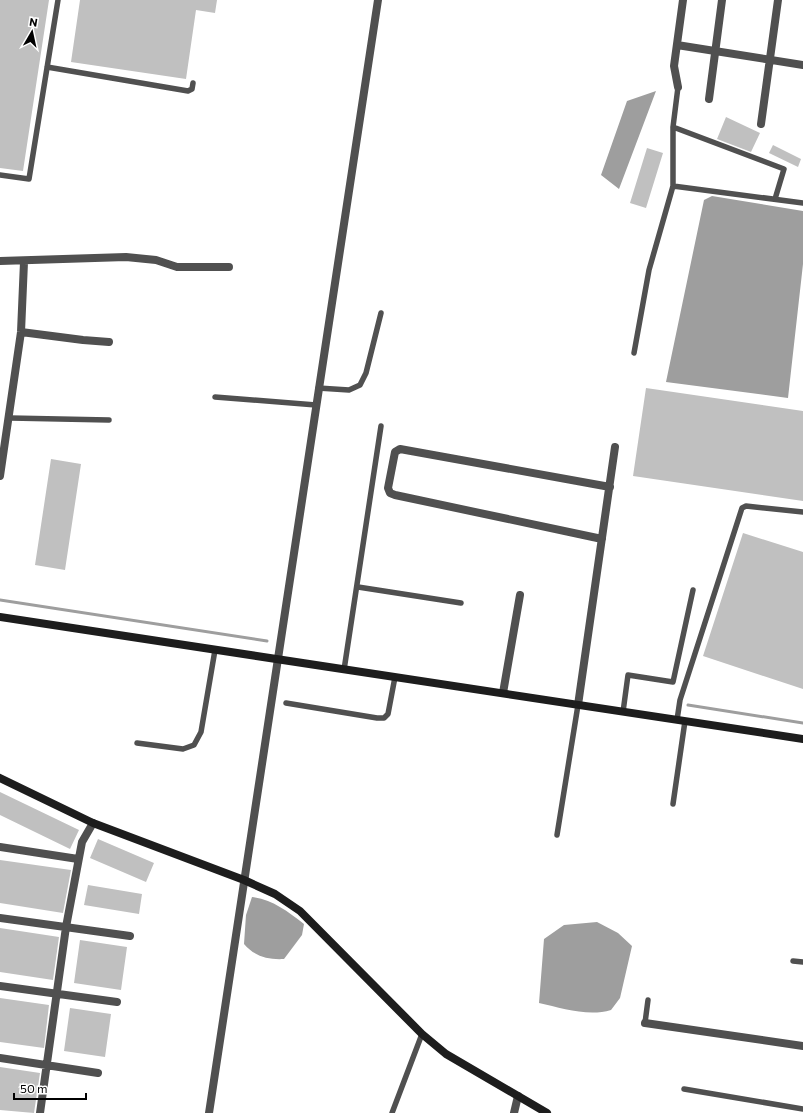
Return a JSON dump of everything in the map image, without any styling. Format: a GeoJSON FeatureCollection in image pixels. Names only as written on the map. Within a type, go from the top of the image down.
{"type":"FeatureCollection","features":[{"type":"Feature","properties":{"kind":"main road"},"geometry":{"type":"LineString","coordinates":[[0,617],[803,739]]}},
{"type":"Feature","properties":{"kind":"main road"},"geometry":{"type":"LineString","coordinates":[[0,778],[93,823],[244,880],[275,894],[300,911],[422,1034],[446,1054],[547,1113]]}},
{"type":"Feature","properties":{"kind":"street"},"geometry":{"type":"LineString","coordinates":[[209,1113],[378,0]]}},
{"type":"Feature","properties":{"kind":"street"},"geometry":{"type":"LineString","coordinates":[[678,87],[674,66],[683,0]]}},
{"type":"Feature","properties":{"kind":"street"},"geometry":{"type":"LineString","coordinates":[[709,99],[722,0]]}},
{"type":"Feature","properties":{"kind":"street"},"geometry":{"type":"LineString","coordinates":[[761,124],[778,0]]}},
{"type":"Feature","properties":{"kind":"street"},"geometry":{"type":"LineString","coordinates":[[677,45],[803,65]]}},
{"type":"Feature","properties":{"kind":"street"},"geometry":{"type":"LineString","coordinates":[[0,261],[24,262],[126,257],[156,260],[177,267],[229,267]]}},
{"type":"Feature","properties":{"kind":"street"},"geometry":{"type":"LineString","coordinates":[[0,476],[10,418],[21,332],[24,262]]}},
{"type":"Feature","properties":{"kind":"street"},"geometry":{"type":"LineString","coordinates":[[21,332],[109,342]]}},
{"type":"Feature","properties":{"kind":"street"},"geometry":{"type":"LineString","coordinates":[[578,705],[615,447]]}},
{"type":"Feature","properties":{"kind":"street"},"geometry":{"type":"LineString","coordinates":[[602,539],[395,495],[390,493],[388,488],[395,452],[400,449],[610,487]]}},
{"type":"Feature","properties":{"kind":"street"},"geometry":{"type":"LineString","coordinates":[[503,693],[520,596]]}},
{"type":"Feature","properties":{"kind":"street"},"geometry":{"type":"LineString","coordinates":[[40,1113],[66,927],[78,859],[82,842],[93,823]]}},
{"type":"Feature","properties":{"kind":"street"},"geometry":{"type":"LineString","coordinates":[[0,847],[78,859]]}},
{"type":"Feature","properties":{"kind":"street"},"geometry":{"type":"LineString","coordinates":[[0,918],[130,936]]}},
{"type":"Feature","properties":{"kind":"street"},"geometry":{"type":"LineString","coordinates":[[0,986],[116,1002]]}},
{"type":"Feature","properties":{"kind":"street"},"geometry":{"type":"LineString","coordinates":[[645,1023],[803,1046]]}},
{"type":"Feature","properties":{"kind":"street"},"geometry":{"type":"LineString","coordinates":[[0,1058],[98,1073]]}},
{"type":"Feature","properties":{"kind":"street"},"geometry":{"type":"LineString","coordinates":[[514,1113],[518,1096]]}},
{"type":"Feature","properties":{"kind":"lane"},"geometry":{"type":"LineString","coordinates":[[0,174],[29,179],[58,0]]}},
{"type":"Feature","properties":{"kind":"lane"},"geometry":{"type":"LineString","coordinates":[[47,67],[188,91],[192,89],[193,83]]}},
{"type":"Feature","properties":{"kind":"lane"},"geometry":{"type":"LineString","coordinates":[[634,353],[649,270],[673,186],[673,127],[678,87]]}},
{"type":"Feature","properties":{"kind":"lane"},"geometry":{"type":"LineString","coordinates":[[673,127],[784,168],[775,199]]}},
{"type":"Feature","properties":{"kind":"lane"},"geometry":{"type":"LineString","coordinates":[[673,186],[803,203]]}},
{"type":"Feature","properties":{"kind":"lane"},"geometry":{"type":"LineString","coordinates":[[318,388],[349,390],[360,385],[366,372],[381,313]]}},
{"type":"Feature","properties":{"kind":"lane"},"geometry":{"type":"LineString","coordinates":[[215,397],[316,405]]}},
{"type":"Feature","properties":{"kind":"lane"},"geometry":{"type":"LineString","coordinates":[[10,418],[109,420]]}},
{"type":"Feature","properties":{"kind":"lane"},"geometry":{"type":"LineString","coordinates":[[344,670],[358,587],[381,426]]}},
{"type":"Feature","properties":{"kind":"lane"},"geometry":{"type":"LineString","coordinates":[[673,804],[681,720],[680,700],[742,508],[746,506],[803,512]]}},
{"type":"Feature","properties":{"kind":"lane"},"geometry":{"type":"LineString","coordinates":[[358,587],[461,603]]}},
{"type":"Feature","properties":{"kind":"lane"},"geometry":{"type":"LineString","coordinates":[[623,712],[628,675],[673,682],[693,590]]}},
{"type":"Feature","properties":{"kind":"lane"},"geometry":{"type":"LineString","coordinates":[[137,743],[183,749],[194,745],[200,732],[215,650]]}},
{"type":"Feature","properties":{"kind":"lane"},"geometry":{"type":"LineString","coordinates":[[286,703],[384,718],[388,714],[396,677]]}},
{"type":"Feature","properties":{"kind":"lane"},"geometry":{"type":"LineString","coordinates":[[557,835],[578,705]]}},
{"type":"Feature","properties":{"kind":"lane"},"geometry":{"type":"LineString","coordinates":[[793,961],[803,962]]}},
{"type":"Feature","properties":{"kind":"lane"},"geometry":{"type":"LineString","coordinates":[[645,1023],[648,1000]]}},
{"type":"Feature","properties":{"kind":"lane"},"geometry":{"type":"LineString","coordinates":[[392,1113],[422,1034]]}},
{"type":"Feature","properties":{"kind":"lane"},"geometry":{"type":"LineString","coordinates":[[684,1089],[803,1109]]}},
{"type":"Feature","properties":{"kind":"shaded area"},"geometry":{"type":"Polygon","coordinates":[[[656,91],[619,189],[601,175],[627,101],[656,91]]]}},
{"type":"Feature","properties":{"kind":"shaded area"},"geometry":{"type":"Polygon","coordinates":[[[712,196],[803,211],[803,264],[788,398],[666,382],[704,200],[712,196]]]}},
{"type":"Feature","properties":{"kind":"shaded area"},"geometry":{"type":"Polygon","coordinates":[[[252,897],[260,898],[273,903],[304,924],[302,935],[284,959],[267,958],[252,952],[244,944],[246,915],[252,897]]]}},
{"type":"Feature","properties":{"kind":"shaded area"},"geometry":{"type":"Polygon","coordinates":[[[597,922],[618,933],[632,946],[620,998],[611,1010],[593,1013],[575,1011],[539,1003],[544,939],[564,925],[597,922]]]}},
{"type":"Feature","properties":{"kind":"building"},"geometry":{"type":"Polygon","coordinates":[[[0,0],[49,0],[23,171],[0,168],[0,0]]]}},
{"type":"Feature","properties":{"kind":"building"},"geometry":{"type":"Polygon","coordinates":[[[80,0],[217,0],[215,13],[196,10],[186,79],[71,62],[80,0]]]}},
{"type":"Feature","properties":{"kind":"building"},"geometry":{"type":"Polygon","coordinates":[[[726,117],[760,133],[751,152],[717,139],[726,117]]]}},
{"type":"Feature","properties":{"kind":"building"},"geometry":{"type":"Polygon","coordinates":[[[773,145],[801,159],[798,167],[769,153],[773,145]]]}},
{"type":"Feature","properties":{"kind":"building"},"geometry":{"type":"Polygon","coordinates":[[[647,148],[663,153],[646,208],[630,203],[647,148]]]}},
{"type":"Feature","properties":{"kind":"building"},"geometry":{"type":"Polygon","coordinates":[[[646,388],[803,411],[803,501],[633,476],[646,388]]]}},
{"type":"Feature","properties":{"kind":"building"},"geometry":{"type":"Polygon","coordinates":[[[51,459],[81,464],[65,570],[35,565],[51,459]]]}},
{"type":"Feature","properties":{"kind":"building"},"geometry":{"type":"Polygon","coordinates":[[[743,533],[803,552],[803,689],[703,656],[743,533]]]}},
{"type":"Feature","properties":{"kind":"building"},"geometry":{"type":"Polygon","coordinates":[[[0,792],[79,830],[70,849],[0,815],[0,792]]]}},
{"type":"Feature","properties":{"kind":"building"},"geometry":{"type":"Polygon","coordinates":[[[98,839],[154,863],[146,882],[90,858],[98,839]]]}},
{"type":"Feature","properties":{"kind":"building"},"geometry":{"type":"Polygon","coordinates":[[[0,860],[71,870],[63,913],[0,903],[0,860]]]}},
{"type":"Feature","properties":{"kind":"building"},"geometry":{"type":"Polygon","coordinates":[[[88,885],[142,894],[139,914],[84,905],[88,885]]]}},
{"type":"Feature","properties":{"kind":"building"},"geometry":{"type":"Polygon","coordinates":[[[0,928],[59,937],[53,980],[0,972],[0,928]]]}},
{"type":"Feature","properties":{"kind":"building"},"geometry":{"type":"Polygon","coordinates":[[[80,940],[127,947],[121,990],[74,983],[80,940]]]}},
{"type":"Feature","properties":{"kind":"building"},"geometry":{"type":"Polygon","coordinates":[[[0,998],[49,1005],[44,1048],[0,1042],[0,998]]]}},
{"type":"Feature","properties":{"kind":"building"},"geometry":{"type":"Polygon","coordinates":[[[70,1008],[111,1014],[105,1057],[64,1051],[70,1008]]]}},
{"type":"Feature","properties":{"kind":"building"},"geometry":{"type":"Polygon","coordinates":[[[0,1067],[40,1073],[34,1113],[0,1110],[0,1067]]]}},
{"type":"Feature","properties":{"kind":"waterway"},"geometry":{"type":"LineString","coordinates":[[0,600],[267,641]]}},
{"type":"Feature","properties":{"kind":"waterway"},"geometry":{"type":"LineString","coordinates":[[688,705],[803,723]]}}]}
